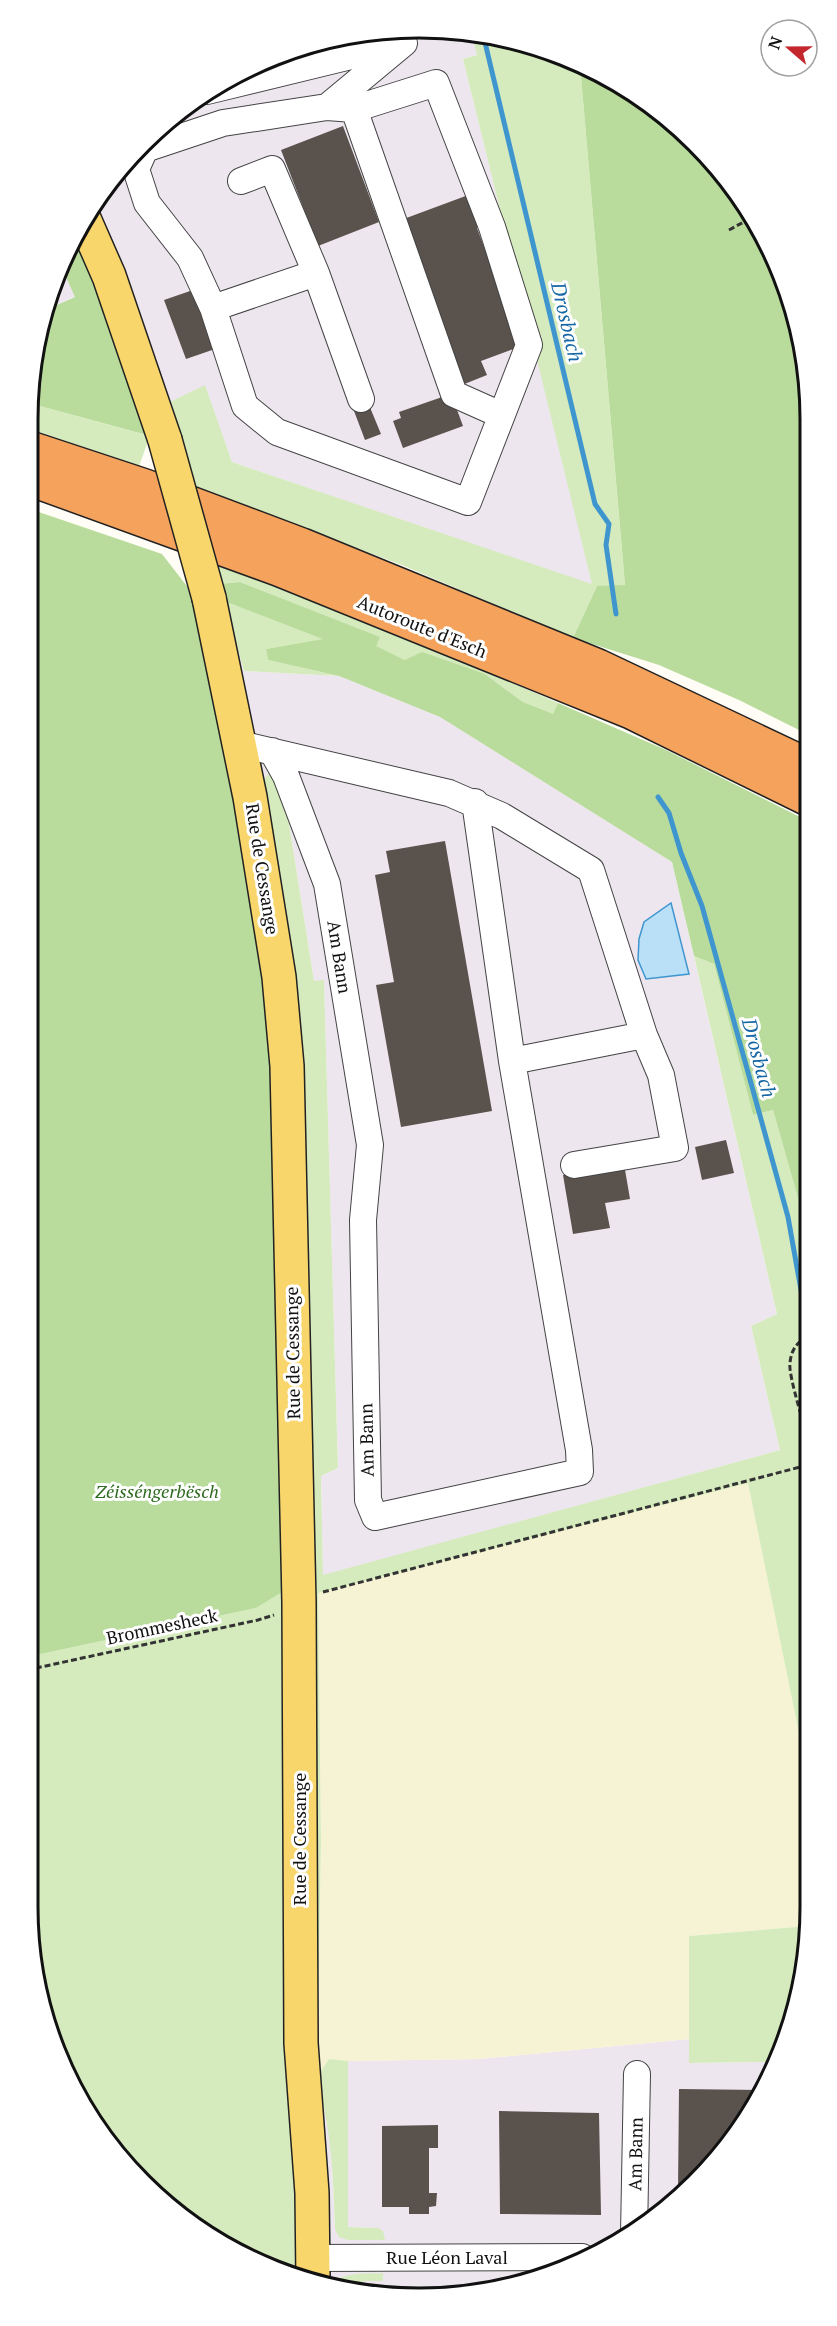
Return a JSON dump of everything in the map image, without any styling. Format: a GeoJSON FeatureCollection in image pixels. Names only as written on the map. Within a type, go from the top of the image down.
{"type":"FeatureCollection","features":[{"type":"Feature","properties":{"kind":"highway","name":"Autoroute d'Esch"},"geometry":{"type":"LineString","coordinates":[[38,451],[145,486],[302,545],[598,666],[800,762]]}},
{"type":"Feature","properties":{"kind":"highway","name":"Autoroute d'Esch"},"geometry":{"type":"LineString","coordinates":[[38,482],[278,569],[620,707],[800,795]]}},
{"type":"Feature","properties":{"kind":"highway"},"geometry":{"type":"LineString","coordinates":[[640,685],[737,713],[800,745]]}},
{"type":"Feature","properties":{"kind":"main road","name":"Rue de Cessange"},"geometry":{"type":"LineString","coordinates":[[88,229],[109,276],[165,440],[209,598],[240,744],[279,977],[286,1066],[308,1598],[301,2043],[311,2181],[313,2268]]}},
{"type":"Feature","properties":{"kind":"street"},"geometry":{"type":"LineString","coordinates":[[242,81],[400,38]]}},
{"type":"Feature","properties":{"kind":"street"},"geometry":{"type":"LineString","coordinates":[[327,107],[405,38]]}},
{"type":"Feature","properties":{"kind":"street"},"geometry":{"type":"LineString","coordinates":[[141,157],[136,169],[147,203],[190,258],[213,308],[245,406],[276,432],[468,502],[529,345],[492,227],[436,83],[354,109],[327,107],[223,123],[151,147]]}},
{"type":"Feature","properties":{"kind":"street"},"geometry":{"type":"LineString","coordinates":[[354,109],[454,394],[501,416]]}},
{"type":"Feature","properties":{"kind":"street"},"geometry":{"type":"LineString","coordinates":[[241,181],[272,169],[316,273],[361,399]]}},
{"type":"Feature","properties":{"kind":"street"},"geometry":{"type":"LineString","coordinates":[[213,308],[316,273]]}},
{"type":"Feature","properties":{"kind":"street"},"geometry":{"type":"LineString","coordinates":[[240,744],[449,793],[475,802],[591,870],[644,1035],[661,1075],[675,1148],[574,1166]]}},
{"type":"Feature","properties":{"kind":"street","name":"Am Bann"},"geometry":{"type":"LineString","coordinates":[[272,751],[286,776],[327,884],[370,1145],[363,1232],[368,1500],[375,1517],[580,1472],[579,1450],[512,1061],[475,802]]}},
{"type":"Feature","properties":{"kind":"street"},"geometry":{"type":"LineString","coordinates":[[512,1061],[644,1035]]}},
{"type":"Feature","properties":{"kind":"street","name":"Am Bann"},"geometry":{"type":"LineString","coordinates":[[634,2221],[637,2074]]}},
{"type":"Feature","properties":{"kind":"street","name":"Rue Léon Laval"},"geometry":{"type":"LineString","coordinates":[[313,2268],[567,2258]]}},
{"type":"Feature","properties":{"kind":"path"},"geometry":{"type":"LineString","coordinates":[[729,230],[744,222]]}},
{"type":"Feature","properties":{"kind":"path"},"geometry":{"type":"LineString","coordinates":[[800,1342],[794,1349],[789,1365],[800,1408]]}},
{"type":"Feature","properties":{"kind":"path","name":"Brommesheck"},"geometry":{"type":"LineString","coordinates":[[38,1668],[258,1620],[308,1598],[800,1467]]}},
{"type":"Feature","properties":{"kind":"shaded area"},"geometry":{"type":"Polygon","coordinates":[[[394,38],[443,38],[474,42],[477,55],[463,59],[593,585],[232,462],[205,386],[170,402],[125,274],[55,306],[77,250],[116,187],[132,167],[167,132],[207,102],[250,77],[320,50],[394,38]]]}},
{"type":"Feature","properties":{"kind":"shaded area"},"geometry":{"type":"Polygon","coordinates":[[[224,601],[244,671],[339,676],[440,717],[672,862],[777,1314],[751,1326],[780,1450],[323,1576],[321,1476],[338,1468],[324,981],[314,981],[286,805],[250,797],[224,601]]]}},
{"type":"Feature","properties":{"kind":"shaded area"},"geometry":{"type":"Polygon","coordinates":[[[748,1482],[800,1738],[799,1927],[689,1936],[689,2039],[478,2059],[348,2061],[329,2059],[317,2079],[321,1842],[317,1593],[748,1482]]]}},
{"type":"Feature","properties":{"kind":"shaded area"},"geometry":{"type":"Polygon","coordinates":[[[689,2039],[689,2063],[766,2062],[735,2119],[705,2159],[688,2177],[650,2210],[587,2249],[517,2276],[443,2288],[394,2288],[361,2284],[363,2281],[383,2281],[383,2273],[347,2276],[336,2279],[298,2269],[317,2079],[331,2143],[335,2229],[348,2240],[385,2240],[378,2228],[348,2227],[348,2061],[478,2059],[689,2039]]]}},
{"type":"Feature","properties":{"kind":"green space"},"geometry":{"type":"Polygon","coordinates":[[[474,42],[517,50],[581,74],[625,586],[597,586],[573,638],[402,565],[192,487],[150,436],[139,466],[38,432],[38,405],[149,436],[95,284],[78,248],[98,214],[126,274],[170,402],[205,385],[232,462],[592,584],[463,59],[477,55],[474,42]]]}},
{"type":"Feature","properties":{"kind":"green space"},"geometry":{"type":"Polygon","coordinates":[[[581,74],[609,89],[650,116],[670,132],[705,167],[748,228],[779,296],[792,344],[799,394],[800,730],[739,700],[659,665],[573,638],[597,586],[625,585],[581,74]]]}},
{"type":"Feature","properties":{"kind":"green space"},"geometry":{"type":"Polygon","coordinates":[[[78,248],[95,284],[150,436],[38,405],[45,344],[55,306],[75,297],[66,276],[78,248]]]}},
{"type":"Feature","properties":{"kind":"green space","name":"Zéisséngerbësch"},"geometry":{"type":"Polygon","coordinates":[[[38,512],[162,554],[193,594],[270,977],[289,1588],[256,1608],[38,1655],[38,512]]]}},
{"type":"Feature","properties":{"kind":"green space"},"geometry":{"type":"Polygon","coordinates":[[[212,559],[399,633],[558,703],[553,715],[523,702],[485,674],[405,660],[375,646],[379,637],[240,582],[219,584],[212,559]]]}},
{"type":"Feature","properties":{"kind":"green space"},"geometry":{"type":"Polygon","coordinates":[[[240,582],[380,637],[376,646],[405,660],[422,652],[485,674],[523,702],[553,714],[558,703],[666,750],[800,817],[800,1205],[773,1110],[753,1115],[714,964],[694,956],[672,862],[440,717],[339,676],[268,660],[266,649],[323,639],[224,601],[219,584],[240,582]]]}},
{"type":"Feature","properties":{"kind":"green space"},"geometry":{"type":"Polygon","coordinates":[[[224,601],[325,639],[266,649],[268,660],[339,676],[244,671],[224,601]]]}},
{"type":"Feature","properties":{"kind":"green space"},"geometry":{"type":"Polygon","coordinates":[[[269,773],[286,805],[314,981],[324,980],[338,1468],[321,1476],[323,1575],[780,1450],[751,1326],[777,1314],[694,956],[714,964],[753,1115],[773,1110],[800,1205],[800,1738],[748,1483],[318,1593],[321,1842],[317,2077],[329,2059],[348,2061],[348,2227],[378,2228],[383,2231],[385,2240],[348,2240],[339,2237],[335,2229],[329,2136],[317,2079],[298,2269],[250,2249],[187,2210],[149,2177],[116,2139],[77,2076],[58,2030],[45,1982],[38,1932],[38,1655],[256,1608],[289,1588],[251,796],[269,773]]]}},
{"type":"Feature","properties":{"kind":"green space"},"geometry":{"type":"Polygon","coordinates":[[[799,1927],[787,2006],[766,2062],[689,2063],[689,1936],[799,1927]]]}},
{"type":"Feature","properties":{"kind":"green space"},"geometry":{"type":"Polygon","coordinates":[[[383,2273],[383,2281],[363,2281],[363,2284],[338,2280],[349,2275],[383,2273]]]}},
{"type":"Feature","properties":{"kind":"water"},"geometry":{"type":"Polygon","coordinates":[[[671,903],[689,974],[646,979],[638,960],[639,939],[644,922],[671,903]]]}},
{"type":"Feature","properties":{"kind":"building"},"geometry":{"type":"Polygon","coordinates":[[[343,126],[379,222],[318,246],[281,150],[343,126]]]}},
{"type":"Feature","properties":{"kind":"building"},"geometry":{"type":"Polygon","coordinates":[[[471,194],[483,225],[477,228],[521,346],[481,361],[487,375],[462,385],[401,220],[471,194]]]}},
{"type":"Feature","properties":{"kind":"building"},"geometry":{"type":"Polygon","coordinates":[[[193,290],[215,349],[186,359],[164,300],[193,290]]]}},
{"type":"Feature","properties":{"kind":"building"},"geometry":{"type":"Polygon","coordinates":[[[445,396],[453,399],[463,426],[403,448],[393,421],[401,418],[399,412],[445,396]]]}},
{"type":"Feature","properties":{"kind":"building"},"geometry":{"type":"Polygon","coordinates":[[[369,405],[381,434],[365,440],[354,411],[369,405]]]}},
{"type":"Feature","properties":{"kind":"building"},"geometry":{"type":"Polygon","coordinates":[[[445,841],[492,1111],[401,1127],[376,985],[394,982],[375,875],[390,872],[386,851],[445,841]]]}},
{"type":"Feature","properties":{"kind":"building"},"geometry":{"type":"Polygon","coordinates":[[[726,1140],[734,1173],[702,1180],[695,1147],[726,1140]]]}},
{"type":"Feature","properties":{"kind":"building"},"geometry":{"type":"Polygon","coordinates":[[[624,1164],[630,1199],[605,1203],[610,1228],[573,1234],[563,1175],[624,1164]]]}},
{"type":"Feature","properties":{"kind":"building"},"geometry":{"type":"Polygon","coordinates":[[[679,2089],[752,2090],[721,2139],[678,2186],[679,2089]]]}},
{"type":"Feature","properties":{"kind":"building"},"geometry":{"type":"Polygon","coordinates":[[[499,2111],[599,2113],[601,2215],[500,2214],[499,2111]]]}},
{"type":"Feature","properties":{"kind":"building"},"geometry":{"type":"Polygon","coordinates":[[[438,2125],[438,2148],[429,2148],[429,2193],[437,2193],[436,2206],[429,2207],[429,2214],[409,2214],[409,2207],[382,2207],[382,2126],[438,2125]]]}},
{"type":"Feature","properties":{"kind":"waterway","name":"Drosbach"},"geometry":{"type":"LineString","coordinates":[[485,44],[595,504],[609,524],[606,545],[616,614]]}},
{"type":"Feature","properties":{"kind":"waterway","name":"Drosbach"},"geometry":{"type":"LineString","coordinates":[[658,797],[669,813],[681,853],[702,906],[788,1217],[800,1284]]}}]}
